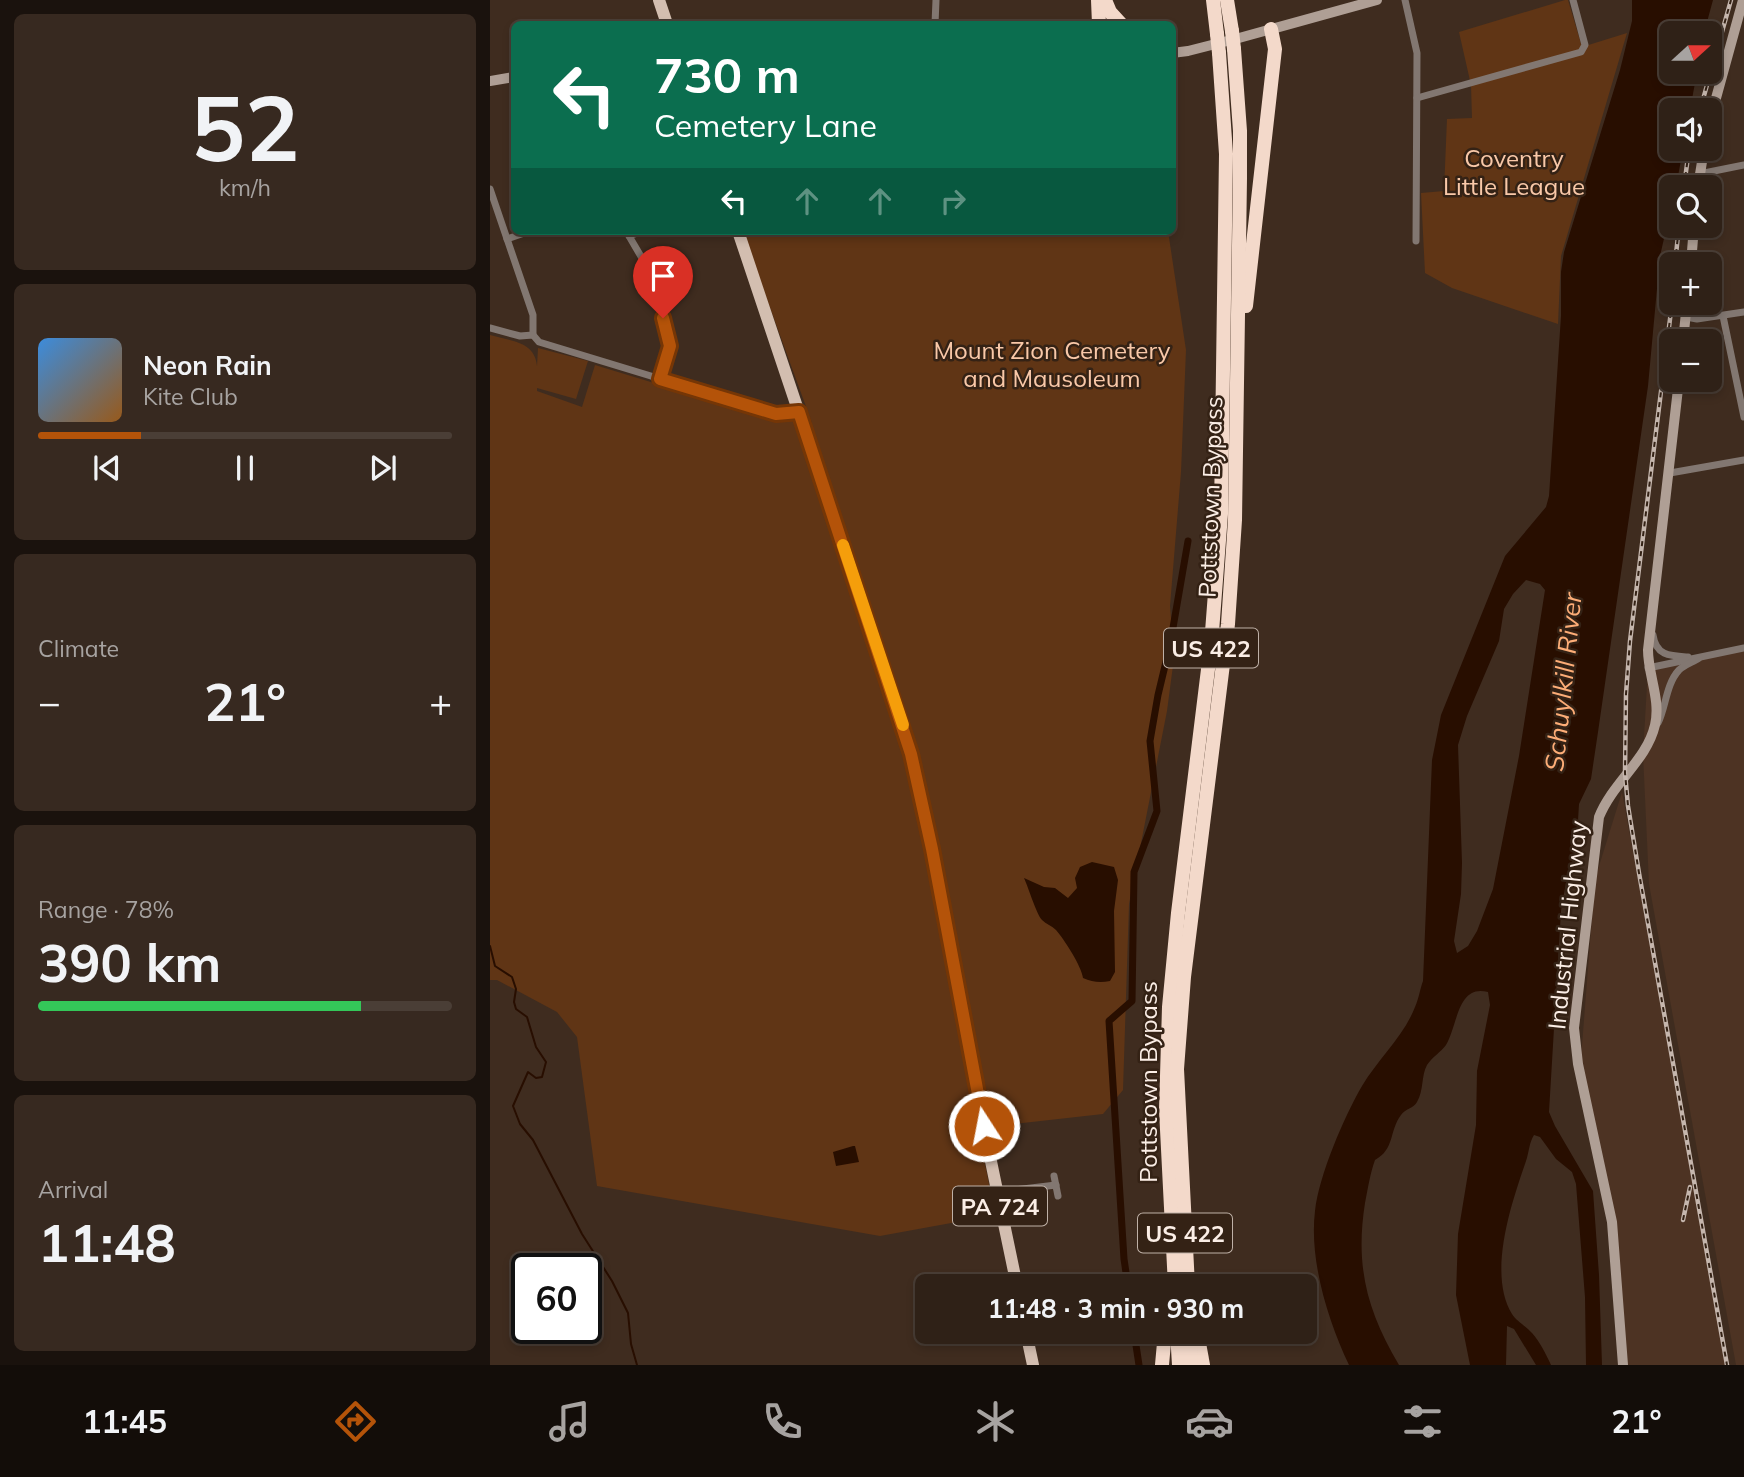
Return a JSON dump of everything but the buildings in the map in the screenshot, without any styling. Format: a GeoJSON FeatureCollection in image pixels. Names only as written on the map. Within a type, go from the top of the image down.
{"type":"FeatureCollection","features":[{"type":"Feature","properties":{"kind":"highway"},"geometry":{"type":"LineString","coordinates":[[1098,0],[1099,21]]}},
{"type":"Feature","properties":{"kind":"highway"},"geometry":{"type":"LineString","coordinates":[[1105,0],[1110,12],[1118,21]]}},
{"type":"Feature","properties":{"kind":"highway","name":"Pottstown Bypass"},"geometry":{"type":"LineString","coordinates":[[1189,1274],[1177,1069],[1184,977],[1228,624],[1235,520],[1240,155],[1213,0]]}},
{"type":"Feature","properties":{"kind":"highway","name":"Pottstown Bypass"},"geometry":{"type":"LineString","coordinates":[[1174,1274],[1166,1110],[1169,1007],[1211,645],[1221,501],[1226,155],[1222,43],[1227,0]]}},
{"type":"Feature","properties":{"kind":"highway"},"geometry":{"type":"LineString","coordinates":[[1238,352],[1275,49],[1271,29]]}},
{"type":"Feature","properties":{"kind":"highway"},"geometry":{"type":"LineString","coordinates":[[1169,1274],[1171,1241]]}},
{"type":"Feature","properties":{"kind":"highway"},"geometry":{"type":"LineString","coordinates":[[1162,1365],[1163,1344]]}},
{"type":"Feature","properties":{"kind":"highway"},"geometry":{"type":"LineString","coordinates":[[1178,1344],[1180,1365]]}},
{"type":"Feature","properties":{"kind":"highway"},"geometry":{"type":"LineString","coordinates":[[1190,1344],[1191,1365]]}},
{"type":"Feature","properties":{"kind":"highway"},"geometry":{"type":"LineString","coordinates":[[1199,1344],[1203,1365]]}},
{"type":"Feature","properties":{"kind":"main road"},"geometry":{"type":"LineString","coordinates":[[659,0],[666,21]]}},
{"type":"Feature","properties":{"kind":"main road","name":"PA 724"},"geometry":{"type":"LineString","coordinates":[[739,235],[911,754],[1015,1274]]}},
{"type":"Feature","properties":{"kind":"main road"},"geometry":{"type":"LineString","coordinates":[[1029,1344],[1033,1365]]}},
{"type":"Feature","properties":{"kind":"street"},"geometry":{"type":"LineString","coordinates":[[935,21],[936,0]]}},
{"type":"Feature","properties":{"kind":"street"},"geometry":{"type":"LineString","coordinates":[[1176,52],[1222,43],[1377,0]]}},
{"type":"Feature","properties":{"kind":"street"},"geometry":{"type":"LineString","coordinates":[[1405,0],[1417,53],[1416,241]]}},
{"type":"Feature","properties":{"kind":"street"},"geometry":{"type":"LineString","coordinates":[[1417,98],[1523,70],[1584,50],[1573,0]]}},
{"type":"Feature","properties":{"kind":"street"},"geometry":{"type":"LineString","coordinates":[[1716,98],[1743,0]]}},
{"type":"Feature","properties":{"kind":"street"},"geometry":{"type":"LineString","coordinates":[[1176,46],[1222,43]]}},
{"type":"Feature","properties":{"kind":"street"},"geometry":{"type":"LineString","coordinates":[[490,81],[511,78]]}},
{"type":"Feature","properties":{"kind":"street"},"geometry":{"type":"LineString","coordinates":[[1702,161],[1699,174],[1744,165]]}},
{"type":"Feature","properties":{"kind":"street"},"geometry":{"type":"LineString","coordinates":[[490,189],[533,315],[533,335],[539,342],[776,414],[799,412]]}},
{"type":"Feature","properties":{"kind":"street"},"geometry":{"type":"LineString","coordinates":[[507,239],[518,235]]}},
{"type":"Feature","properties":{"kind":"street"},"geometry":{"type":"LineString","coordinates":[[629,235],[646,265],[670,338],[660,379]]}},
{"type":"Feature","properties":{"kind":"street"},"geometry":{"type":"LineString","coordinates":[[1684,329],[1686,317],[1697,319],[1744,312]]}},
{"type":"Feature","properties":{"kind":"street"},"geometry":{"type":"LineString","coordinates":[[1723,316],[1744,417]]}},
{"type":"Feature","properties":{"kind":"street"},"geometry":{"type":"LineString","coordinates":[[490,328],[520,336],[533,335]]}},
{"type":"Feature","properties":{"kind":"street","name":"Industrial Highway"},"geometry":{"type":"LineString","coordinates":[[1623,1365],[1612,1222],[1578,1064],[1574,1028],[1599,817],[1605,802],[1648,746],[1656,723],[1656,707],[1648,668],[1678,392]]}},
{"type":"Feature","properties":{"kind":"street"},"geometry":{"type":"LineString","coordinates":[[1670,473],[1744,460]]}},
{"type":"Feature","properties":{"kind":"street"},"geometry":{"type":"LineString","coordinates":[[1653,615],[1654,640],[1665,656],[1699,658]]}},
{"type":"Feature","properties":{"kind":"street"},"geometry":{"type":"LineString","coordinates":[[1648,668],[1744,648]]}},
{"type":"Feature","properties":{"kind":"street"},"geometry":{"type":"LineString","coordinates":[[1648,746],[1664,712],[1669,686],[1679,670],[1699,658]]}},
{"type":"Feature","properties":{"kind":"street"},"geometry":{"type":"LineString","coordinates":[[1054,1176],[1058,1196]]}},
{"type":"Feature","properties":{"kind":"street"},"geometry":{"type":"LineString","coordinates":[[998,1192],[1056,1185]]}},
{"type":"Feature","properties":{"kind":"shaded area"},"geometry":{"type":"Polygon","coordinates":[[[1744,648],[1744,1365],[1736,1365],[1649,884],[1643,754],[1648,668],[1744,648]]]}},
{"type":"Feature","properties":{"kind":"shaded area"},"geometry":{"type":"Polygon","coordinates":[[[1622,792],[1727,1365],[1623,1365],[1612,1222],[1581,1058],[1595,879],[1622,792]]]}},
{"type":"Feature","properties":{"kind":"green space","name":"Coventry Little League"},"geometry":{"type":"Polygon","coordinates":[[[1568,0],[1582,47],[1627,33],[1561,256],[1558,324],[1452,288],[1425,273],[1421,193],[1444,191],[1447,119],[1472,118],[1471,85],[1459,32],[1568,0]]]}},
{"type":"Feature","properties":{"kind":"green space","name":"Mount Zion Cemetery and Mausoleum"},"geometry":{"type":"Polygon","coordinates":[[[743,235],[1169,235],[1186,350],[1181,472],[1170,606],[1174,658],[1167,711],[1129,904],[1123,1090],[1103,1114],[978,1128],[995,1215],[880,1236],[597,1186],[577,1037],[557,1012],[497,980],[490,980],[490,335],[527,347],[532,351],[537,366],[538,348],[588,361],[576,399],[537,388],[537,391],[582,407],[595,365],[772,419],[812,423],[743,235]]]}},
{"type":"Feature","properties":{"kind":"water","name":"Schuylkill River"},"geometry":{"type":"Polygon","coordinates":[[[1632,0],[1713,0],[1707,21],[1659,21],[1659,84],[1695,84],[1692,98],[1659,98],[1659,161],[1681,161],[1678,175],[1659,175],[1659,238],[1664,238],[1659,252],[1648,386],[1591,779],[1579,804],[1576,854],[1568,871],[1561,911],[1549,1112],[1593,1191],[1602,1365],[1586,1365],[1585,1297],[1576,1184],[1572,1172],[1556,1159],[1540,1137],[1534,1135],[1514,1196],[1504,1238],[1502,1279],[1512,1314],[1530,1330],[1551,1365],[1536,1365],[1514,1329],[1507,1326],[1506,1365],[1470,1365],[1456,1295],[1458,1234],[1476,1125],[1477,1071],[1490,1005],[1488,992],[1478,991],[1464,1000],[1446,1045],[1427,1065],[1417,1102],[1397,1121],[1386,1151],[1375,1160],[1369,1181],[1362,1226],[1366,1287],[1379,1326],[1399,1365],[1349,1365],[1327,1310],[1318,1270],[1314,1230],[1317,1197],[1333,1147],[1348,1114],[1368,1076],[1410,1018],[1423,981],[1432,760],[1441,715],[1505,556],[1546,507],[1549,496],[1564,252],[1620,70],[1632,21],[1632,0]],[[1526,580],[1504,609],[1499,641],[1467,716],[1458,745],[1462,863],[1461,894],[1454,941],[1457,953],[1468,946],[1477,931],[1493,889],[1519,756],[1545,590],[1540,584],[1526,580]]]}},
{"type":"Feature","properties":{"kind":"water"},"geometry":{"type":"Polygon","coordinates":[[[1092,862],[1114,867],[1118,880],[1114,911],[1115,972],[1110,981],[1106,982],[1083,978],[1076,960],[1056,930],[1040,917],[1024,878],[1044,887],[1055,888],[1068,898],[1077,888],[1075,878],[1080,867],[1092,862]]]}},
{"type":"Feature","properties":{"kind":"water"},"geometry":{"type":"Polygon","coordinates":[[[853,1146],[859,1162],[836,1166],[833,1152],[853,1146]]]}},
{"type":"Feature","properties":{"kind":"waterway"},"geometry":{"type":"LineString","coordinates":[[1126,1274],[1109,1021],[1132,1001],[1134,872],[1157,811],[1150,741],[1188,541]]}},
{"type":"Feature","properties":{"kind":"waterway"},"geometry":{"type":"LineString","coordinates":[[490,946],[495,966],[512,977],[516,989],[516,1009],[527,1017],[536,1047],[546,1062],[542,1077],[536,1078],[528,1072],[513,1106],[520,1124],[533,1140],[582,1234],[612,1281],[628,1313],[631,1344],[637,1365]]}},
{"type":"Feature","properties":{"kind":"waterway"},"geometry":{"type":"LineString","coordinates":[[1136,1344],[1139,1365]]}},
{"type":"Feature","properties":{"kind":"railway"},"geometry":{"type":"LineString","coordinates":[[1703,98],[1731,0]]}},
{"type":"Feature","properties":{"kind":"railway"},"geometry":{"type":"LineString","coordinates":[[1686,175],[1687,161]]}},
{"type":"Feature","properties":{"kind":"railway"},"geometry":{"type":"LineString","coordinates":[[1676,252],[1678,238]]}},
{"type":"Feature","properties":{"kind":"railway"},"geometry":{"type":"LineString","coordinates":[[1671,315],[1630,641],[1625,773],[1639,873],[1727,1365]]}},
{"type":"Feature","properties":{"kind":"railway"},"geometry":{"type":"LineString","coordinates":[[1683,1220],[1690,1187]]}},
{"type":"Feature","properties":{"kind":"slow traffic"},"geometry":{"type":"LineString","coordinates":[[843,545],[903,725]]}},
{"type":"Feature","properties":{"kind":"route"},"geometry":{"type":"LineString","coordinates":[[663,318],[670,346],[660,379],[776,414],[799,412],[911,754],[932,849],[984,1126]]}}]}
